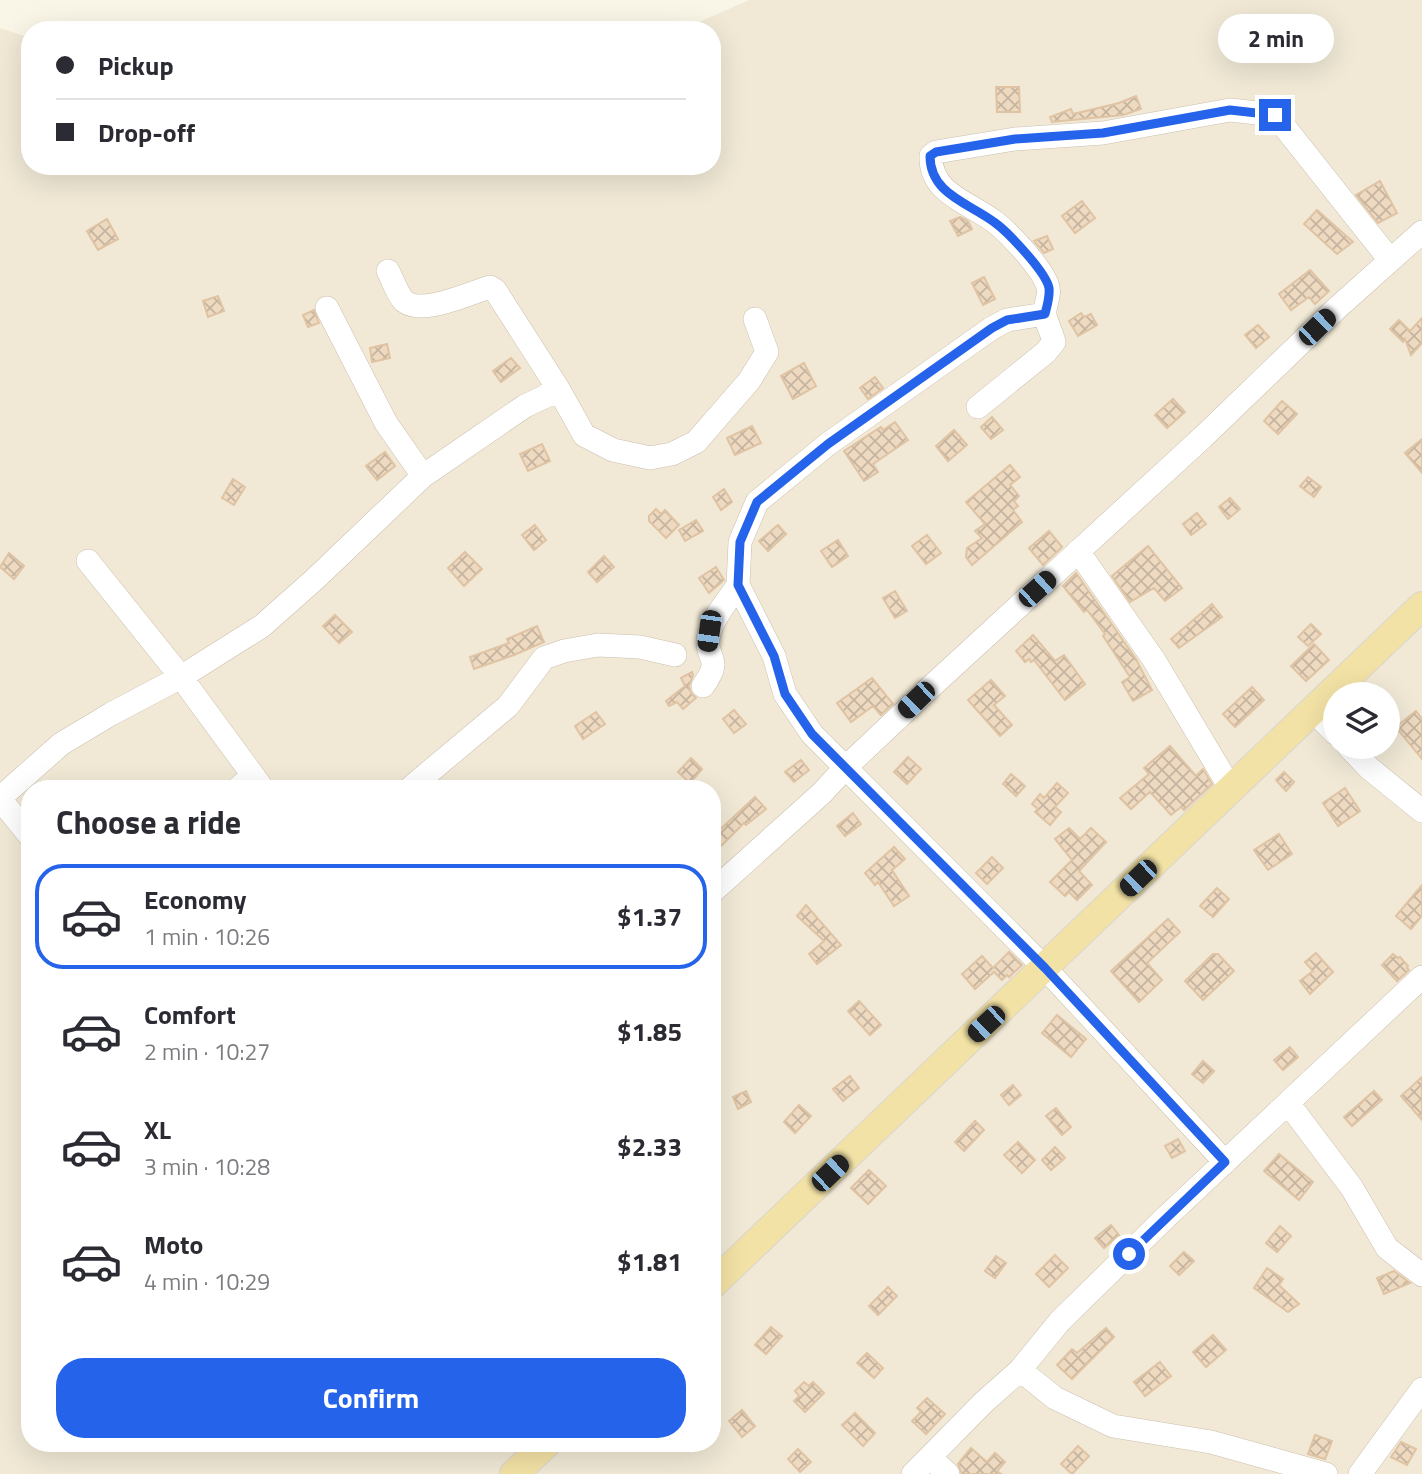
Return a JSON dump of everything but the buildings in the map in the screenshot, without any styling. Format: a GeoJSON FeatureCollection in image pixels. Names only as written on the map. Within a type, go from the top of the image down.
{"type":"FeatureCollection","features":[{"type":"Feature","properties":{"kind":"main road"},"geometry":{"type":"LineString","coordinates":[[721,1275],[1422,606]]}},
{"type":"Feature","properties":{"kind":"main road"},"geometry":{"type":"LineString","coordinates":[[514,1474],[537,1452]]}},
{"type":"Feature","properties":{"kind":"street"},"geometry":{"type":"LineString","coordinates":[[978,407],[1054,342],[1045,314],[1049,286],[1041,272],[994,222],[947,192],[935,180],[930,156],[936,152],[1015,139],[1103,133],[1230,110],[1275,115],[1390,260]]}},
{"type":"Feature","properties":{"kind":"street"},"geometry":{"type":"LineString","coordinates":[[721,884],[822,793],[846,767],[1203,437],[1336,309],[1422,232]]}},
{"type":"Feature","properties":{"kind":"street"},"geometry":{"type":"LineString","coordinates":[[388,271],[402,299],[413,307],[431,305],[489,287],[495,290],[559,390],[584,435],[613,450],[650,457],[672,454],[696,442],[749,381],[767,352],[755,319]]}},
{"type":"Feature","properties":{"kind":"street"},"geometry":{"type":"LineString","coordinates":[[327,308],[386,423],[423,476]]}},
{"type":"Feature","properties":{"kind":"street"},"geometry":{"type":"LineString","coordinates":[[1045,314],[1007,320],[992,328],[828,444],[757,502],[740,542],[738,585],[774,656],[785,694],[812,734],[1045,968],[1225,1162]]}},
{"type":"Feature","properties":{"kind":"street"},"geometry":{"type":"LineString","coordinates":[[21,780],[61,744],[181,677],[262,626],[423,476],[525,406],[559,390]]}},
{"type":"Feature","properties":{"kind":"street"},"geometry":{"type":"LineString","coordinates":[[1078,551],[1154,660],[1231,789]]}},
{"type":"Feature","properties":{"kind":"street"},"geometry":{"type":"LineString","coordinates":[[88,561],[181,677],[248,780]]}},
{"type":"Feature","properties":{"kind":"street"},"geometry":{"type":"LineString","coordinates":[[703,687],[713,672],[714,660],[707,646],[709,631],[738,585]]}},
{"type":"Feature","properties":{"kind":"street"},"geometry":{"type":"LineString","coordinates":[[420,780],[508,706],[544,658],[564,651],[598,645],[640,647],[675,655]]}},
{"type":"Feature","properties":{"kind":"street"},"geometry":{"type":"LineString","coordinates":[[1313,710],[1323,720]]}},
{"type":"Feature","properties":{"kind":"street"},"geometry":{"type":"LineString","coordinates":[[1360,759],[1422,811]]}},
{"type":"Feature","properties":{"kind":"street"},"geometry":{"type":"LineString","coordinates":[[21,780],[0,799],[21,825]]}},
{"type":"Feature","properties":{"kind":"street"},"geometry":{"type":"LineString","coordinates":[[913,1474],[1020,1370],[1060,1321],[1422,977]]}},
{"type":"Feature","properties":{"kind":"street"},"geometry":{"type":"LineString","coordinates":[[1288,1103],[1352,1188],[1387,1248],[1422,1275]]}},
{"type":"Feature","properties":{"kind":"street"},"geometry":{"type":"LineString","coordinates":[[1020,1370],[1055,1398],[1113,1426],[1211,1442],[1326,1474]]}},
{"type":"Feature","properties":{"kind":"street"},"geometry":{"type":"LineString","coordinates":[[1360,1474],[1422,1389]]}},
{"type":"Feature","properties":{"kind":"street"},"geometry":{"type":"LineString","coordinates":[[930,1457],[948,1474]]}},
{"type":"Feature","properties":{"kind":"shaded area"},"geometry":{"type":"Polygon","coordinates":[[[749,0],[1422,0],[1422,1474],[0,1474],[0,28],[21,35],[21,175],[721,175],[721,21],[701,21],[749,0]]]}},
{"type":"Feature","properties":{"kind":"route"},"geometry":{"type":"LineString","coordinates":[[1129,1254],[1225,1162],[1045,968],[812,734],[785,694],[774,656],[738,585],[740,542],[757,502],[828,444],[992,328],[1007,320],[1045,314],[1049,286],[1041,272],[994,222],[965,205],[935,180],[930,156],[936,152],[1015,139],[1103,133],[1230,110],[1275,115]]}}]}
